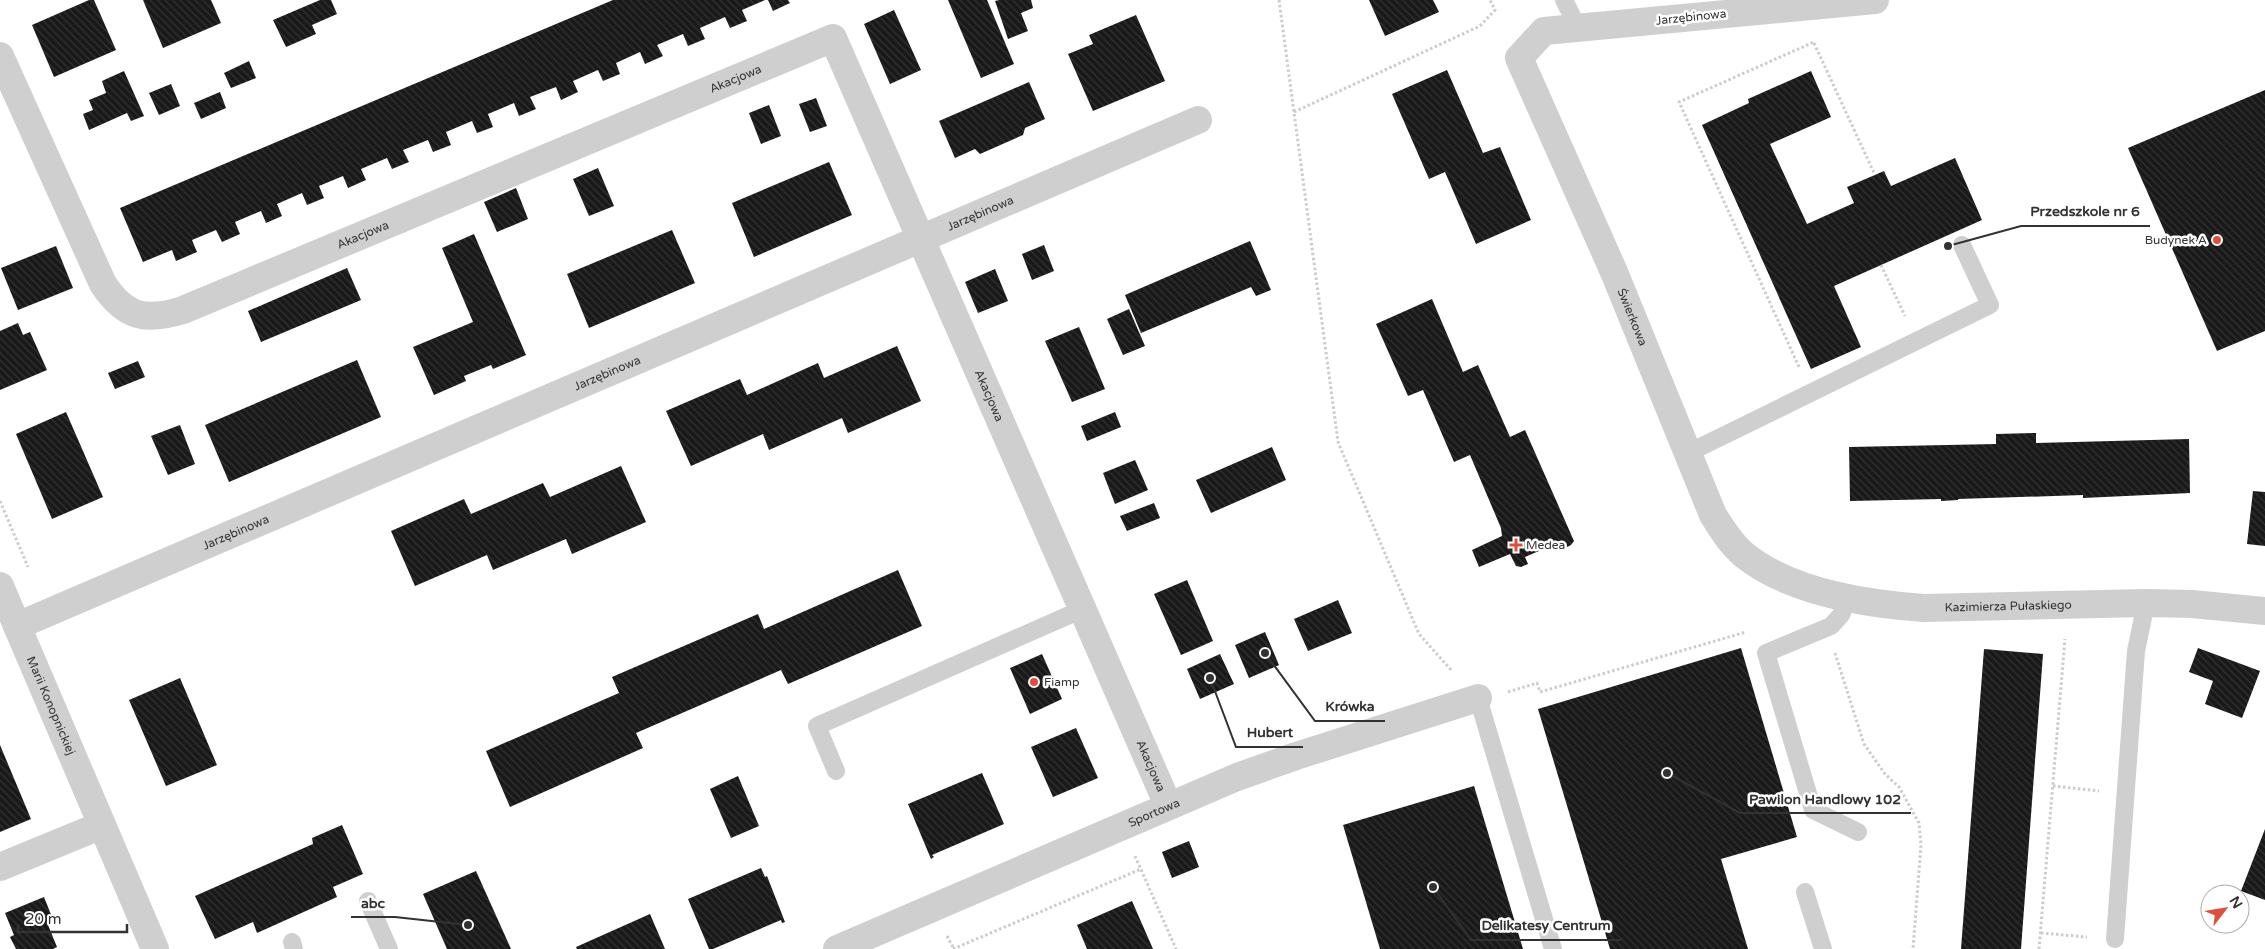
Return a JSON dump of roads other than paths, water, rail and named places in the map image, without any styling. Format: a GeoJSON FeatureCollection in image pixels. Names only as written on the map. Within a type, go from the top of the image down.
{"type":"FeatureCollection","features":[{"type":"Feature","properties":{"kind":"street","name":"Jarzębinowa"},"geometry":{"type":"LineString","coordinates":[[1519,58],[1544,31],[1875,0]]}},
{"type":"Feature","properties":{"kind":"street","name":"Akacjowa"},"geometry":{"type":"LineString","coordinates":[[0,56],[103,284],[112,298],[123,308],[150,318],[183,310],[833,38],[922,237],[1168,805]]}},
{"type":"Feature","properties":{"kind":"street","name":"Świerkowa"},"geometry":{"type":"LineString","coordinates":[[1519,58],[1614,272],[1713,515],[1721,528],[1743,554],[1759,565]]}},
{"type":"Feature","properties":{"kind":"street","name":"Jarzębinowa"},"geometry":{"type":"LineString","coordinates":[[17,626],[1198,120]]}},
{"type":"Feature","properties":{"kind":"street","name":"Kazimierza Pułaskiego"},"geometry":{"type":"LineString","coordinates":[[1759,565],[1775,575],[1796,583],[1890,606],[1924,608],[2146,603],[2192,604],[2265,611]]}},
{"type":"Feature","properties":{"kind":"street","name":"Marii Konopnickiej"},"geometry":{"type":"LineString","coordinates":[[0,586],[155,949]]}},
{"type":"Feature","properties":{"kind":"street","name":"Sportowa"},"geometry":{"type":"LineString","coordinates":[[837,949],[1168,805],[1296,756],[1478,698]]}},
{"type":"Feature","properties":{"kind":"street"},"geometry":{"type":"LineString","coordinates":[[0,867],[102,825]]}},
{"type":"Feature","properties":{"kind":"lane"},"geometry":{"type":"LineString","coordinates":[[1564,0],[1578,28]]}},
{"type":"Feature","properties":{"kind":"lane"},"geometry":{"type":"LineString","coordinates":[[1688,453],[1990,305],[1962,245]]}},
{"type":"Feature","properties":{"kind":"lane"},"geometry":{"type":"LineString","coordinates":[[1848,597],[1841,615],[1835,623],[1766,653],[1813,810],[1858,832]]}},
{"type":"Feature","properties":{"kind":"lane"},"geometry":{"type":"LineString","coordinates":[[2115,938],[2136,651],[2146,603]]}},
{"type":"Feature","properties":{"kind":"lane"},"geometry":{"type":"LineString","coordinates":[[836,771],[817,726],[1083,609]]}},
{"type":"Feature","properties":{"kind":"lane"},"geometry":{"type":"LineString","coordinates":[[1478,698],[1553,949]]}},
{"type":"Feature","properties":{"kind":"lane"},"geometry":{"type":"LineString","coordinates":[[1805,892],[1823,949]]}},
{"type":"Feature","properties":{"kind":"lane"},"geometry":{"type":"LineString","coordinates":[[368,901],[389,949]]}},
{"type":"Feature","properties":{"kind":"place","name":"Budynek A"},"geometry":{"type":"Point","coordinates":[2217,240]}},
{"type":"Feature","properties":{"kind":"place","name":"Przedszkole nr 6"},"geometry":{"type":"Point","coordinates":[1948,246]}},
{"type":"Feature","properties":{"kind":"place","name":"Medea"},"geometry":{"type":"Point","coordinates":[1516,545]}},
{"type":"Feature","properties":{"kind":"place","name":"Krówka"},"geometry":{"type":"Point","coordinates":[1265,653]}},
{"type":"Feature","properties":{"kind":"place","name":"Hubert"},"geometry":{"type":"Point","coordinates":[1210,678]}},
{"type":"Feature","properties":{"kind":"place","name":"Fiamp"},"geometry":{"type":"Point","coordinates":[1034,682]}},
{"type":"Feature","properties":{"kind":"place","name":"Pawilon Handlowy 102"},"geometry":{"type":"Point","coordinates":[1667,773]}},
{"type":"Feature","properties":{"kind":"place","name":"Delikatesy Centrum"},"geometry":{"type":"Point","coordinates":[1433,887]}},
{"type":"Feature","properties":{"kind":"place","name":"abc"},"geometry":{"type":"Point","coordinates":[468,925]}}]}
